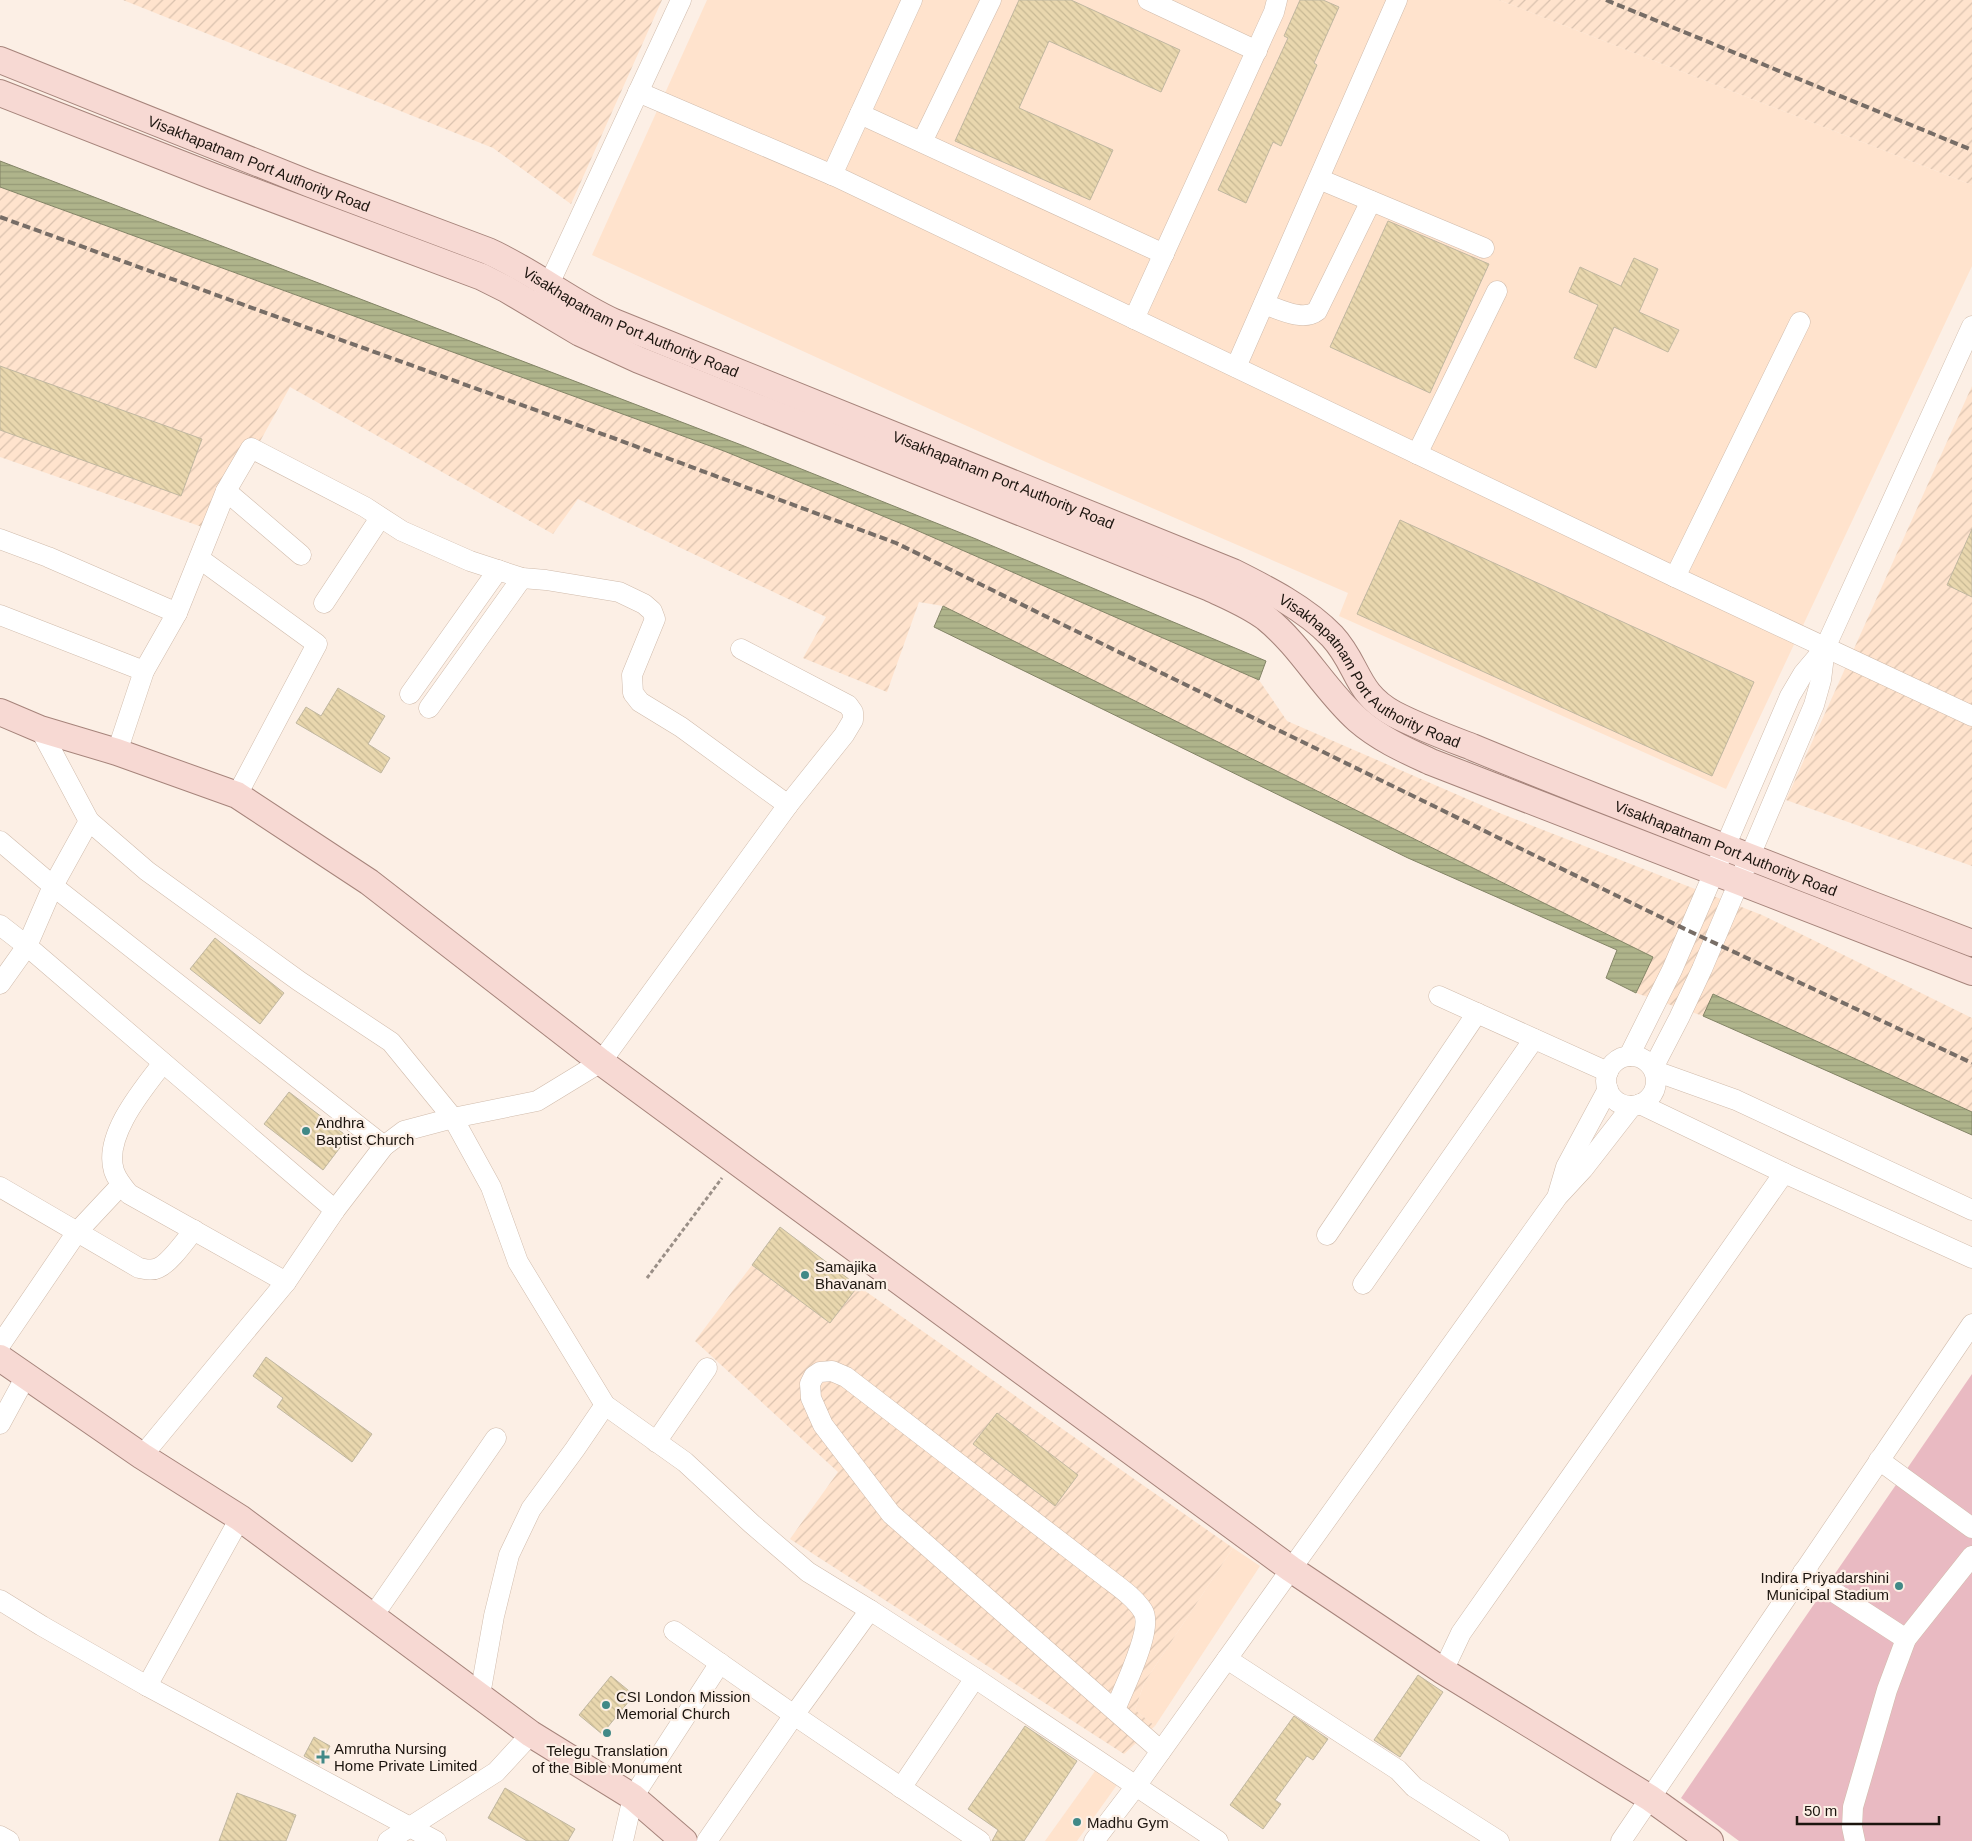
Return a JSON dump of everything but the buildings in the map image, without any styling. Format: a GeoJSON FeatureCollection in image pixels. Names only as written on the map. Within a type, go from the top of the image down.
{"type":"FeatureCollection","features":[{"type":"Feature","properties":{"kind":"main road","name":"Visakhapatnam Port Authority Road"},"geometry":{"type":"LineString","coordinates":[[0,60],[310,184],[511,261],[580,333],[639,360],[1230,597],[1248,606],[1268,620],[1284,636],[1336,698],[1376,734],[1400,748],[1431,762],[1972,972]]}},
{"type":"Feature","properties":{"kind":"main road","name":"Visakhapatnam Port Authority Road"},"geometry":{"type":"LineString","coordinates":[[0,93],[506,288],[589,310],[628,328],[1233,572],[1270,592],[1322,628],[1332,637],[1347,657],[1368,695],[1379,705],[1395,714],[1510,763],[1972,943]]}},
{"type":"Feature","properties":{"kind":"main road"},"geometry":{"type":"LineString","coordinates":[[0,712],[40,729],[117,752],[237,795],[369,882],[601,1062],[1291,1570],[1443,1671],[1650,1798],[1710,1841]]}},
{"type":"Feature","properties":{"kind":"main road"},"geometry":{"type":"LineString","coordinates":[[0,1358],[142,1456],[240,1518],[531,1734],[633,1797],[684,1841]]}},
{"type":"Feature","properties":{"kind":"street"},"geometry":{"type":"LineString","coordinates":[[544,297],[681,0]]}},
{"type":"Feature","properties":{"kind":"street"},"geometry":{"type":"LineString","coordinates":[[832,174],[912,0]]}},
{"type":"Feature","properties":{"kind":"street"},"geometry":{"type":"LineString","coordinates":[[922,142],[991,0]]}},
{"type":"Feature","properties":{"kind":"street"},"geometry":{"type":"LineString","coordinates":[[1148,0],[1257,51]]}},
{"type":"Feature","properties":{"kind":"street"},"geometry":{"type":"LineString","coordinates":[[1134,319],[1257,51],[1274,12],[1277,0]]}},
{"type":"Feature","properties":{"kind":"street"},"geometry":{"type":"LineString","coordinates":[[1236,367],[1397,0]]}},
{"type":"Feature","properties":{"kind":"street"},"geometry":{"type":"LineString","coordinates":[[638,92],[832,174],[1416,454],[1972,716]]}},
{"type":"Feature","properties":{"kind":"street"},"geometry":{"type":"LineString","coordinates":[[860,114],[1164,254]]}},
{"type":"Feature","properties":{"kind":"street"},"geometry":{"type":"LineString","coordinates":[[1319,178],[1484,248]]}},
{"type":"Feature","properties":{"kind":"street"},"geometry":{"type":"LineString","coordinates":[[1264,304],[1303,316],[1311,316],[1317,311],[1371,201]]}},
{"type":"Feature","properties":{"kind":"street"},"geometry":{"type":"LineString","coordinates":[[1416,454],[1497,291]]}},
{"type":"Feature","properties":{"kind":"street"},"geometry":{"type":"LineString","coordinates":[[1675,577],[1800,322]]}},
{"type":"Feature","properties":{"kind":"street"},"geometry":{"type":"LineString","coordinates":[[1629,1056],[1672,970],[1790,696],[1803,674],[1825,648],[1972,326]]}},
{"type":"Feature","properties":{"kind":"street"},"geometry":{"type":"LineString","coordinates":[[117,752],[144,671],[177,613],[226,491],[251,448],[324,485],[402,531],[470,561],[522,578],[619,592],[644,604],[652,611],[655,619],[632,675],[632,685],[637,698],[640,702],[681,727],[788,805]]}},
{"type":"Feature","properties":{"kind":"street"},"geometry":{"type":"LineString","coordinates":[[226,491],[301,555]]}},
{"type":"Feature","properties":{"kind":"street"},"geometry":{"type":"LineString","coordinates":[[324,603],[380,518]]}},
{"type":"Feature","properties":{"kind":"street"},"geometry":{"type":"LineString","coordinates":[[0,539],[177,613]]}},
{"type":"Feature","properties":{"kind":"street"},"geometry":{"type":"LineString","coordinates":[[200,559],[317,644],[237,795]]}},
{"type":"Feature","properties":{"kind":"street"},"geometry":{"type":"LineString","coordinates":[[410,694],[498,570]]}},
{"type":"Feature","properties":{"kind":"street"},"geometry":{"type":"LineString","coordinates":[[429,708],[522,578]]}},
{"type":"Feature","properties":{"kind":"street"},"geometry":{"type":"LineString","coordinates":[[0,615],[144,671]]}},
{"type":"Feature","properties":{"kind":"street"},"geometry":{"type":"LineString","coordinates":[[1608,1080],[1611,1096],[1617,1102],[1625,1105],[1636,1105],[1647,1100],[1653,1094],[1657,1078],[1654,1069],[1702,969],[1814,705],[1821,680],[1825,648]]}},
{"type":"Feature","properties":{"kind":"street"},"geometry":{"type":"LineString","coordinates":[[142,1456],[286,1282],[335,1210],[384,1146],[404,1131],[452,1118],[536,1101],[601,1062],[788,805],[844,735],[853,720],[853,712],[848,705],[741,649]]}},
{"type":"Feature","properties":{"kind":"street"},"geometry":{"type":"LineString","coordinates":[[40,729],[89,821],[155,876],[299,982],[391,1042],[452,1118],[491,1187],[518,1262],[604,1405],[685,1462],[752,1524],[808,1572],[975,1678],[1218,1841]]}},
{"type":"Feature","properties":{"kind":"street"},"geometry":{"type":"LineString","coordinates":[[0,984],[27,946],[53,886],[89,821]]}},
{"type":"Feature","properties":{"kind":"street"},"geometry":{"type":"LineString","coordinates":[[0,842],[53,886],[384,1146]]}},
{"type":"Feature","properties":{"kind":"street"},"geometry":{"type":"LineString","coordinates":[[0,925],[27,946],[335,1210]]}},
{"type":"Feature","properties":{"kind":"street"},"geometry":{"type":"LineString","coordinates":[[1439,996],[1534,1039],[1608,1080]]}},
{"type":"Feature","properties":{"kind":"street"},"geometry":{"type":"LineString","coordinates":[[1327,1235],[1477,1013]]}},
{"type":"Feature","properties":{"kind":"street"},"geometry":{"type":"LineString","coordinates":[[1363,1284],[1534,1039]]}},
{"type":"Feature","properties":{"kind":"street"},"geometry":{"type":"LineString","coordinates":[[1558,1196],[1566,1167],[1608,1080],[1612,1064],[1618,1059],[1629,1056],[1643,1058],[1654,1069],[1736,1100],[1972,1210]]}},
{"type":"Feature","properties":{"kind":"street"},"geometry":{"type":"LineString","coordinates":[[163,1063],[133,1102],[114,1145],[112,1162],[114,1172],[121,1185],[129,1194],[286,1282]]}},
{"type":"Feature","properties":{"kind":"street"},"geometry":{"type":"LineString","coordinates":[[1636,1105],[1972,1258]]}},
{"type":"Feature","properties":{"kind":"street"},"geometry":{"type":"LineString","coordinates":[[1094,1841],[1136,1786],[1558,1196],[1583,1170],[1636,1105]]}},
{"type":"Feature","properties":{"kind":"street"},"geometry":{"type":"LineString","coordinates":[[1443,1671],[1461,1633],[1784,1173]]}},
{"type":"Feature","properties":{"kind":"street"},"geometry":{"type":"LineString","coordinates":[[0,1345],[77,1232],[121,1185]]}},
{"type":"Feature","properties":{"kind":"street"},"geometry":{"type":"LineString","coordinates":[[0,1187],[139,1268],[149,1270],[165,1264],[194,1230]]}},
{"type":"Feature","properties":{"kind":"street"},"geometry":{"type":"LineString","coordinates":[[1621,1841],[1972,1324]]}},
{"type":"Feature","properties":{"kind":"street"},"geometry":{"type":"LineString","coordinates":[[656,1442],[707,1368]]}},
{"type":"Feature","properties":{"kind":"street"},"geometry":{"type":"LineString","coordinates":[[1115,1710],[1144,1636],[1146,1623],[1144,1613],[1136,1602],[846,1377],[832,1371],[820,1372],[814,1376],[810,1384],[811,1398],[823,1425],[891,1514],[1161,1751]]}},
{"type":"Feature","properties":{"kind":"street"},"geometry":{"type":"LineString","coordinates":[[0,1424],[26,1376]]}},
{"type":"Feature","properties":{"kind":"street"},"geometry":{"type":"LineString","coordinates":[[480,1695],[494,1616],[509,1556],[531,1509],[575,1449],[604,1405]]}},
{"type":"Feature","properties":{"kind":"street"},"geometry":{"type":"LineString","coordinates":[[372,1616],[496,1438]]}},
{"type":"Feature","properties":{"kind":"street"},"geometry":{"type":"LineString","coordinates":[[1879,1460],[1972,1528]]}},
{"type":"Feature","properties":{"kind":"street"},"geometry":{"type":"LineString","coordinates":[[147,1686],[240,1518]]}},
{"type":"Feature","properties":{"kind":"street"},"geometry":{"type":"LineString","coordinates":[[1855,1841],[1852,1828],[1853,1807],[1884,1699],[1906,1639],[1972,1556]]}},
{"type":"Feature","properties":{"kind":"street"},"geometry":{"type":"LineString","coordinates":[[1803,1572],[1906,1639]]}},
{"type":"Feature","properties":{"kind":"street"},"geometry":{"type":"LineString","coordinates":[[0,1600],[147,1686],[436,1841]]}},
{"type":"Feature","properties":{"kind":"street"},"geometry":{"type":"LineString","coordinates":[[707,1841],[794,1715],[870,1610]]}},
{"type":"Feature","properties":{"kind":"street"},"geometry":{"type":"LineString","coordinates":[[674,1631],[980,1841]]}},
{"type":"Feature","properties":{"kind":"street"},"geometry":{"type":"LineString","coordinates":[[1227,1659],[1398,1770],[1414,1787],[1499,1841]]}},
{"type":"Feature","properties":{"kind":"street"},"geometry":{"type":"LineString","coordinates":[[623,1841],[633,1797],[720,1662]]}},
{"type":"Feature","properties":{"kind":"street"},"geometry":{"type":"LineString","coordinates":[[901,1788],[975,1678]]}},
{"type":"Feature","properties":{"kind":"street"},"geometry":{"type":"LineString","coordinates":[[388,1841],[496,1772],[531,1734]]}},
{"type":"Feature","properties":{"kind":"street"},"geometry":{"type":"LineString","coordinates":[[0,1836],[9,1841]]}},
{"type":"Feature","properties":{"kind":"path"},"geometry":{"type":"LineString","coordinates":[[647,1278],[735,1161]]}},
{"type":"Feature","properties":{"kind":"shaded area"},"geometry":{"type":"Polygon","coordinates":[[[123,0],[662,0],[571,204],[493,148],[123,0]]]}},
{"type":"Feature","properties":{"kind":"shaded area"},"geometry":{"type":"Polygon","coordinates":[[[707,0],[1499,0],[1972,185],[1972,266],[1726,789],[1339,616],[1348,593],[1046,462],[592,255],[707,0]]]}},
{"type":"Feature","properties":{"kind":"shaded area"},"geometry":{"type":"Polygon","coordinates":[[[1499,0],[1972,0],[1972,185],[1499,0]]]}},
{"type":"Feature","properties":{"kind":"shaded area"},"geometry":{"type":"Polygon","coordinates":[[[0,161],[744,446],[976,539],[1266,661],[1259,680],[907,526],[724,451],[0,187],[0,161]]]}},
{"type":"Feature","properties":{"kind":"shaded area"},"geometry":{"type":"Polygon","coordinates":[[[0,187],[724,451],[907,526],[1259,680],[1287,721],[1502,814],[1762,915],[1972,1018],[1972,1112],[1714,994],[1703,1016],[1636,993],[1652,957],[943,606],[919,602],[887,692],[803,658],[826,617],[578,499],[553,534],[290,387],[211,530],[0,457],[0,187]]]}},
{"type":"Feature","properties":{"kind":"shaded area"},"geometry":{"type":"Polygon","coordinates":[[[1972,386],[1972,866],[1786,800],[1972,386]]]}},
{"type":"Feature","properties":{"kind":"shaded area"},"geometry":{"type":"Polygon","coordinates":[[[943,606],[1653,957],[1636,993],[1606,978],[1617,950],[1408,858],[934,627],[943,606]]]}},
{"type":"Feature","properties":{"kind":"shaded area"},"geometry":{"type":"Polygon","coordinates":[[[1713,994],[1972,1112],[1972,1135],[1703,1016],[1713,994]]]}},
{"type":"Feature","properties":{"kind":"shaded area"},"geometry":{"type":"Polygon","coordinates":[[[752,1265],[830,1323],[858,1286],[1233,1548],[1144,1683],[1135,1710],[1155,1726],[1124,1754],[790,1539],[838,1472],[695,1341],[752,1265]]]}},
{"type":"Feature","properties":{"kind":"shaded area","name":"Indira Priyadarshini Municipal Stadium"},"geometry":{"type":"Polygon","coordinates":[[[1972,1374],[1972,1841],[1739,1841],[1681,1798],[1972,1374]]]}},
{"type":"Feature","properties":{"kind":"shaded area"},"geometry":{"type":"Polygon","coordinates":[[[1233,1548],[1260,1566],[1155,1726],[1135,1710],[1144,1683],[1233,1548]]]}},
{"type":"Feature","properties":{"kind":"shaded area"},"geometry":{"type":"Polygon","coordinates":[[[1098,1767],[1119,1782],[1077,1841],[1045,1841],[1098,1767]]]}},
{"type":"Feature","properties":{"kind":"railway"},"geometry":{"type":"LineString","coordinates":[[1606,0],[1972,150]]}},
{"type":"Feature","properties":{"kind":"railway"},"geometry":{"type":"LineString","coordinates":[[0,217],[616,439],[896,543],[1689,931],[1972,1063]]}},
{"type":"Feature","properties":{"kind":"place","name":"Andhra Baptist Church"},"geometry":{"type":"Point","coordinates":[306,1131]}},
{"type":"Feature","properties":{"kind":"place","name":"Samajika Bhavanam"},"geometry":{"type":"Point","coordinates":[805,1275]}},
{"type":"Feature","properties":{"kind":"place","name":"Indira Priyadarshini Municipal Stadium"},"geometry":{"type":"Point","coordinates":[1899,1586]}},
{"type":"Feature","properties":{"kind":"place","name":"CSI London Mission Memorial Church"},"geometry":{"type":"Point","coordinates":[606,1705]}},
{"type":"Feature","properties":{"kind":"place","name":"Telegu Translation of the Bible Monument"},"geometry":{"type":"Point","coordinates":[607,1733]}},
{"type":"Feature","properties":{"kind":"place","name":"Amrutha Nursing Home Private Limited"},"geometry":{"type":"Point","coordinates":[323,1757]}},
{"type":"Feature","properties":{"kind":"place","name":"Madhu Gym"},"geometry":{"type":"Point","coordinates":[1077,1822]}}]}
